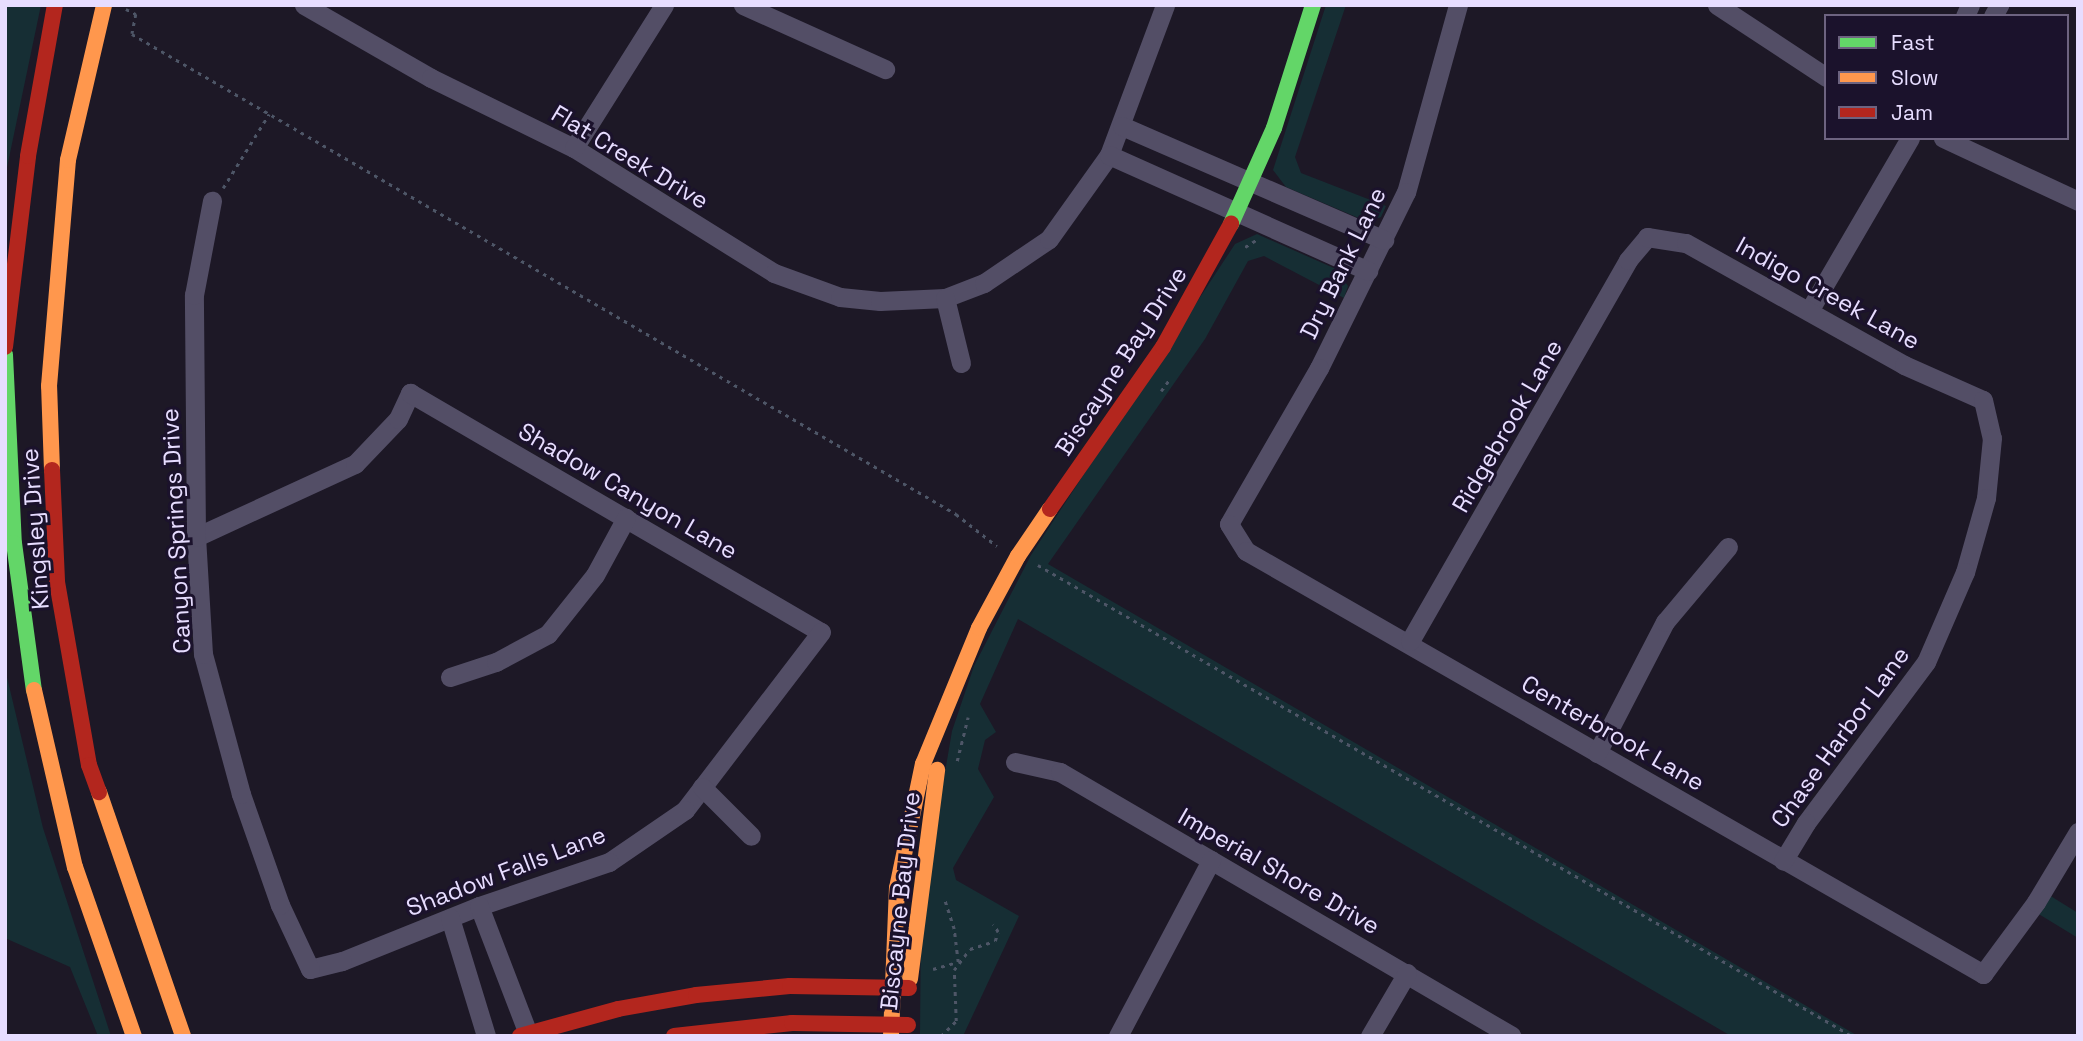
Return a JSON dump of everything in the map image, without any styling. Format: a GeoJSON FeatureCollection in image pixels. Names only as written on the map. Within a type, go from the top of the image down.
{"type":"FeatureCollection","features":[{"type":"Feature","properties":{"kind":"main road"},"geometry":{"type":"LineString","coordinates":[[5,347],[28,156],[55,5]]}},
{"type":"Feature","properties":{"kind":"main road","name":"Biscayne Bay Drive"},"geometry":{"type":"LineString","coordinates":[[891,1030],[897,888],[911,804],[979,628],[1018,556],[1163,347],[1246,216],[1251,182],[1295,68],[1314,5]]}},
{"type":"Feature","properties":{"kind":"main road","name":"Kingsley Drive"},"geometry":{"type":"LineString","coordinates":[[110,6],[83,35],[68,160],[49,386],[57,582],[89,765],[183,1036]]}},
{"type":"Feature","properties":{"kind":"main road"},"geometry":{"type":"LineString","coordinates":[[50,24],[83,35]]}},
{"type":"Feature","properties":{"kind":"main road","name":"Kingsley Drive"},"geometry":{"type":"LineString","coordinates":[[5,355],[11,517],[34,699],[75,867],[134,1036]]}},
{"type":"Feature","properties":{"kind":"main road","name":"Biscayne Bay Drive"},"geometry":{"type":"LineString","coordinates":[[910,1030],[909,988],[940,729]]}},
{"type":"Feature","properties":{"kind":"main road"},"geometry":{"type":"LineString","coordinates":[[525,1035],[618,1009],[696,995],[790,986],[909,988]]}},
{"type":"Feature","properties":{"kind":"main road"},"geometry":{"type":"LineString","coordinates":[[674,1036],[792,1023],[910,1030]]}},
{"type":"Feature","properties":{"kind":"street","name":"Flat Creek Drive"},"geometry":{"type":"LineString","coordinates":[[304,5],[431,78],[574,148],[774,273],[840,297],[945,298]]}},
{"type":"Feature","properties":{"kind":"street"},"geometry":{"type":"LineString","coordinates":[[574,148],[664,5]]}},
{"type":"Feature","properties":{"kind":"street"},"geometry":{"type":"LineString","coordinates":[[743,5],[885,69]]}},
{"type":"Feature","properties":{"kind":"street"},"geometry":{"type":"LineString","coordinates":[[961,363],[945,298],[984,283],[1049,239],[1109,155],[1165,5]]}},
{"type":"Feature","properties":{"kind":"street","name":"Dry Bank Lane"},"geometry":{"type":"LineString","coordinates":[[1229,524],[1368,271],[1406,192],[1458,5]]}},
{"type":"Feature","properties":{"kind":"street"},"geometry":{"type":"LineString","coordinates":[[1717,5],[1824,76]]}},
{"type":"Feature","properties":{"kind":"street"},"geometry":{"type":"LineString","coordinates":[[1122,126],[1384,240]]}},
{"type":"Feature","properties":{"kind":"street"},"geometry":{"type":"LineString","coordinates":[[1809,311],[1909,140]]}},
{"type":"Feature","properties":{"kind":"street"},"geometry":{"type":"LineString","coordinates":[[1947,140],[2078,201]]}},
{"type":"Feature","properties":{"kind":"street"},"geometry":{"type":"LineString","coordinates":[[1109,155],[1368,271]]}},
{"type":"Feature","properties":{"kind":"street","name":"Canyon Springs Drive"},"geometry":{"type":"LineString","coordinates":[[212,201],[194,295],[196,537],[207,667],[241,794],[280,905],[310,969]]}},
{"type":"Feature","properties":{"kind":"street","name":"Indigo Creek Lane"},"geometry":{"type":"LineString","coordinates":[[1647,237],[1686,243],[1904,365],[1983,400]]}},
{"type":"Feature","properties":{"kind":"street","name":"Ridgebrook Lane"},"geometry":{"type":"LineString","coordinates":[[1410,641],[1628,260],[1647,237]]}},
{"type":"Feature","properties":{"kind":"street","name":"Shadow Canyon Lane"},"geometry":{"type":"LineString","coordinates":[[196,537],[355,464],[398,419],[410,393],[821,632]]}},
{"type":"Feature","properties":{"kind":"street","name":"Chase Harbor Lane"},"geometry":{"type":"LineString","coordinates":[[1783,861],[1806,823],[1926,662],[1965,572],[1986,498],[1992,438],[1983,400]]}},
{"type":"Feature","properties":{"kind":"street"},"geometry":{"type":"LineString","coordinates":[[450,677],[496,662],[548,634],[595,575],[626,518]]}},
{"type":"Feature","properties":{"kind":"street","name":"Centerbrook Lane"},"geometry":{"type":"LineString","coordinates":[[1229,524],[1246,551],[1410,641],[1597,753],[1983,974],[2036,902],[2078,832]]}},
{"type":"Feature","properties":{"kind":"street"},"geometry":{"type":"LineString","coordinates":[[1597,753],[1665,622],[1728,548]]}},
{"type":"Feature","properties":{"kind":"street","name":"Shadow Falls Lane"},"geometry":{"type":"LineString","coordinates":[[310,969],[342,961],[479,906],[609,862],[685,810],[821,632]]}},
{"type":"Feature","properties":{"kind":"street","name":"Imperial Shore Drive"},"geometry":{"type":"LineString","coordinates":[[1015,762],[1060,772],[1512,1036]]}},
{"type":"Feature","properties":{"kind":"street"},"geometry":{"type":"LineString","coordinates":[[702,787],[751,836]]}},
{"type":"Feature","properties":{"kind":"street"},"geometry":{"type":"LineString","coordinates":[[1118,1036],[1211,860]]}},
{"type":"Feature","properties":{"kind":"street"},"geometry":{"type":"LineString","coordinates":[[479,906],[525,1035]]}},
{"type":"Feature","properties":{"kind":"street"},"geometry":{"type":"LineString","coordinates":[[450,918],[486,1036]]}},
{"type":"Feature","properties":{"kind":"street"},"geometry":{"type":"LineString","coordinates":[[1370,1036],[1407,973]]}},
{"type":"Feature","properties":{"kind":"path"},"geometry":{"type":"LineString","coordinates":[[110,6],[136,14],[132,34],[956,514],[994,545],[1037,565],[1853,1036]]}},
{"type":"Feature","properties":{"kind":"path"},"geometry":{"type":"LineString","coordinates":[[212,201],[269,114]]}},
{"type":"Feature","properties":{"kind":"path"},"geometry":{"type":"LineString","coordinates":[[1239,254],[1256,242],[1246,216]]}},
{"type":"Feature","properties":{"kind":"path"},"geometry":{"type":"LineString","coordinates":[[1152,397],[1170,378]]}},
{"type":"Feature","properties":{"kind":"path"},"geometry":{"type":"LineString","coordinates":[[1031,573],[1044,555]]}},
{"type":"Feature","properties":{"kind":"path"},"geometry":{"type":"LineString","coordinates":[[956,765],[970,708]]}},
{"type":"Feature","properties":{"kind":"path"},"geometry":{"type":"LineString","coordinates":[[942,892],[954,929],[958,962]]}},
{"type":"Feature","properties":{"kind":"path"},"geometry":{"type":"LineString","coordinates":[[941,1036],[956,1021],[952,980],[958,962],[970,949],[995,941],[998,932],[993,925]]}},
{"type":"Feature","properties":{"kind":"green space"},"geometry":{"type":"Polygon","coordinates":[[[5,5],[41,5],[5,177],[5,5]]]}},
{"type":"Feature","properties":{"kind":"green space"},"geometry":{"type":"Polygon","coordinates":[[[1326,5],[1346,5],[1295,157],[1301,173],[1386,206],[1381,217],[1368,222],[1286,187],[1273,170],[1326,5]]]}},
{"type":"Feature","properties":{"kind":"green space"},"geometry":{"type":"Polygon","coordinates":[[[1257,234],[1336,269],[1348,286],[1344,298],[1264,256],[1248,261],[1205,339],[1048,564],[1858,1036],[1731,1036],[1018,619],[980,704],[996,732],[985,740],[978,769],[994,797],[953,868],[956,880],[1019,916],[963,1036],[920,1036],[921,914],[952,731],[974,666],[1031,555],[1235,244],[1257,234]]]}},
{"type":"Feature","properties":{"kind":"green space"},"geometry":{"type":"Polygon","coordinates":[[[5,669],[43,828],[111,1036],[98,1036],[70,967],[5,938],[5,669]]]}},
{"type":"Feature","properties":{"kind":"green space"},"geometry":{"type":"Polygon","coordinates":[[[2049,895],[2078,913],[2078,938],[2037,913],[2049,895]]]}},
{"type":"Feature","properties":{"kind":"traffic: fast"},"geometry":{"type":"LineString","coordinates":[[1231,224],[1274,128],[1313,5]]}},
{"type":"Feature","properties":{"kind":"traffic: fast"},"geometry":{"type":"LineString","coordinates":[[5,355],[14,543],[34,690]]}},
{"type":"Feature","properties":{"kind":"traffic: slow"},"geometry":{"type":"LineString","coordinates":[[52,470],[49,386],[68,160],[104,5]]}},
{"type":"Feature","properties":{"kind":"traffic: slow"},"geometry":{"type":"LineString","coordinates":[[891,1036],[897,888],[923,764],[979,628],[1018,556],[1050,509]]}},
{"type":"Feature","properties":{"kind":"traffic: slow"},"geometry":{"type":"LineString","coordinates":[[34,690],[75,867],[134,1036]]}},
{"type":"Feature","properties":{"kind":"traffic: slow"},"geometry":{"type":"LineString","coordinates":[[910,979],[937,770]]}},
{"type":"Feature","properties":{"kind":"traffic: slow"},"geometry":{"type":"LineString","coordinates":[[99,792],[183,1036]]}},
{"type":"Feature","properties":{"kind":"traffic: jam"},"geometry":{"type":"LineString","coordinates":[[5,347],[28,156],[55,5]]}},
{"type":"Feature","properties":{"kind":"traffic: jam"},"geometry":{"type":"LineString","coordinates":[[1050,509],[1163,347],[1231,224]]}},
{"type":"Feature","properties":{"kind":"traffic: jam"},"geometry":{"type":"LineString","coordinates":[[52,470],[57,582],[89,765],[99,792]]}},
{"type":"Feature","properties":{"kind":"traffic: jam"},"geometry":{"type":"LineString","coordinates":[[520,1036],[618,1009],[696,995],[790,986],[909,988]]}},
{"type":"Feature","properties":{"kind":"traffic: jam"},"geometry":{"type":"LineString","coordinates":[[674,1036],[792,1023],[908,1025]]}}]}
